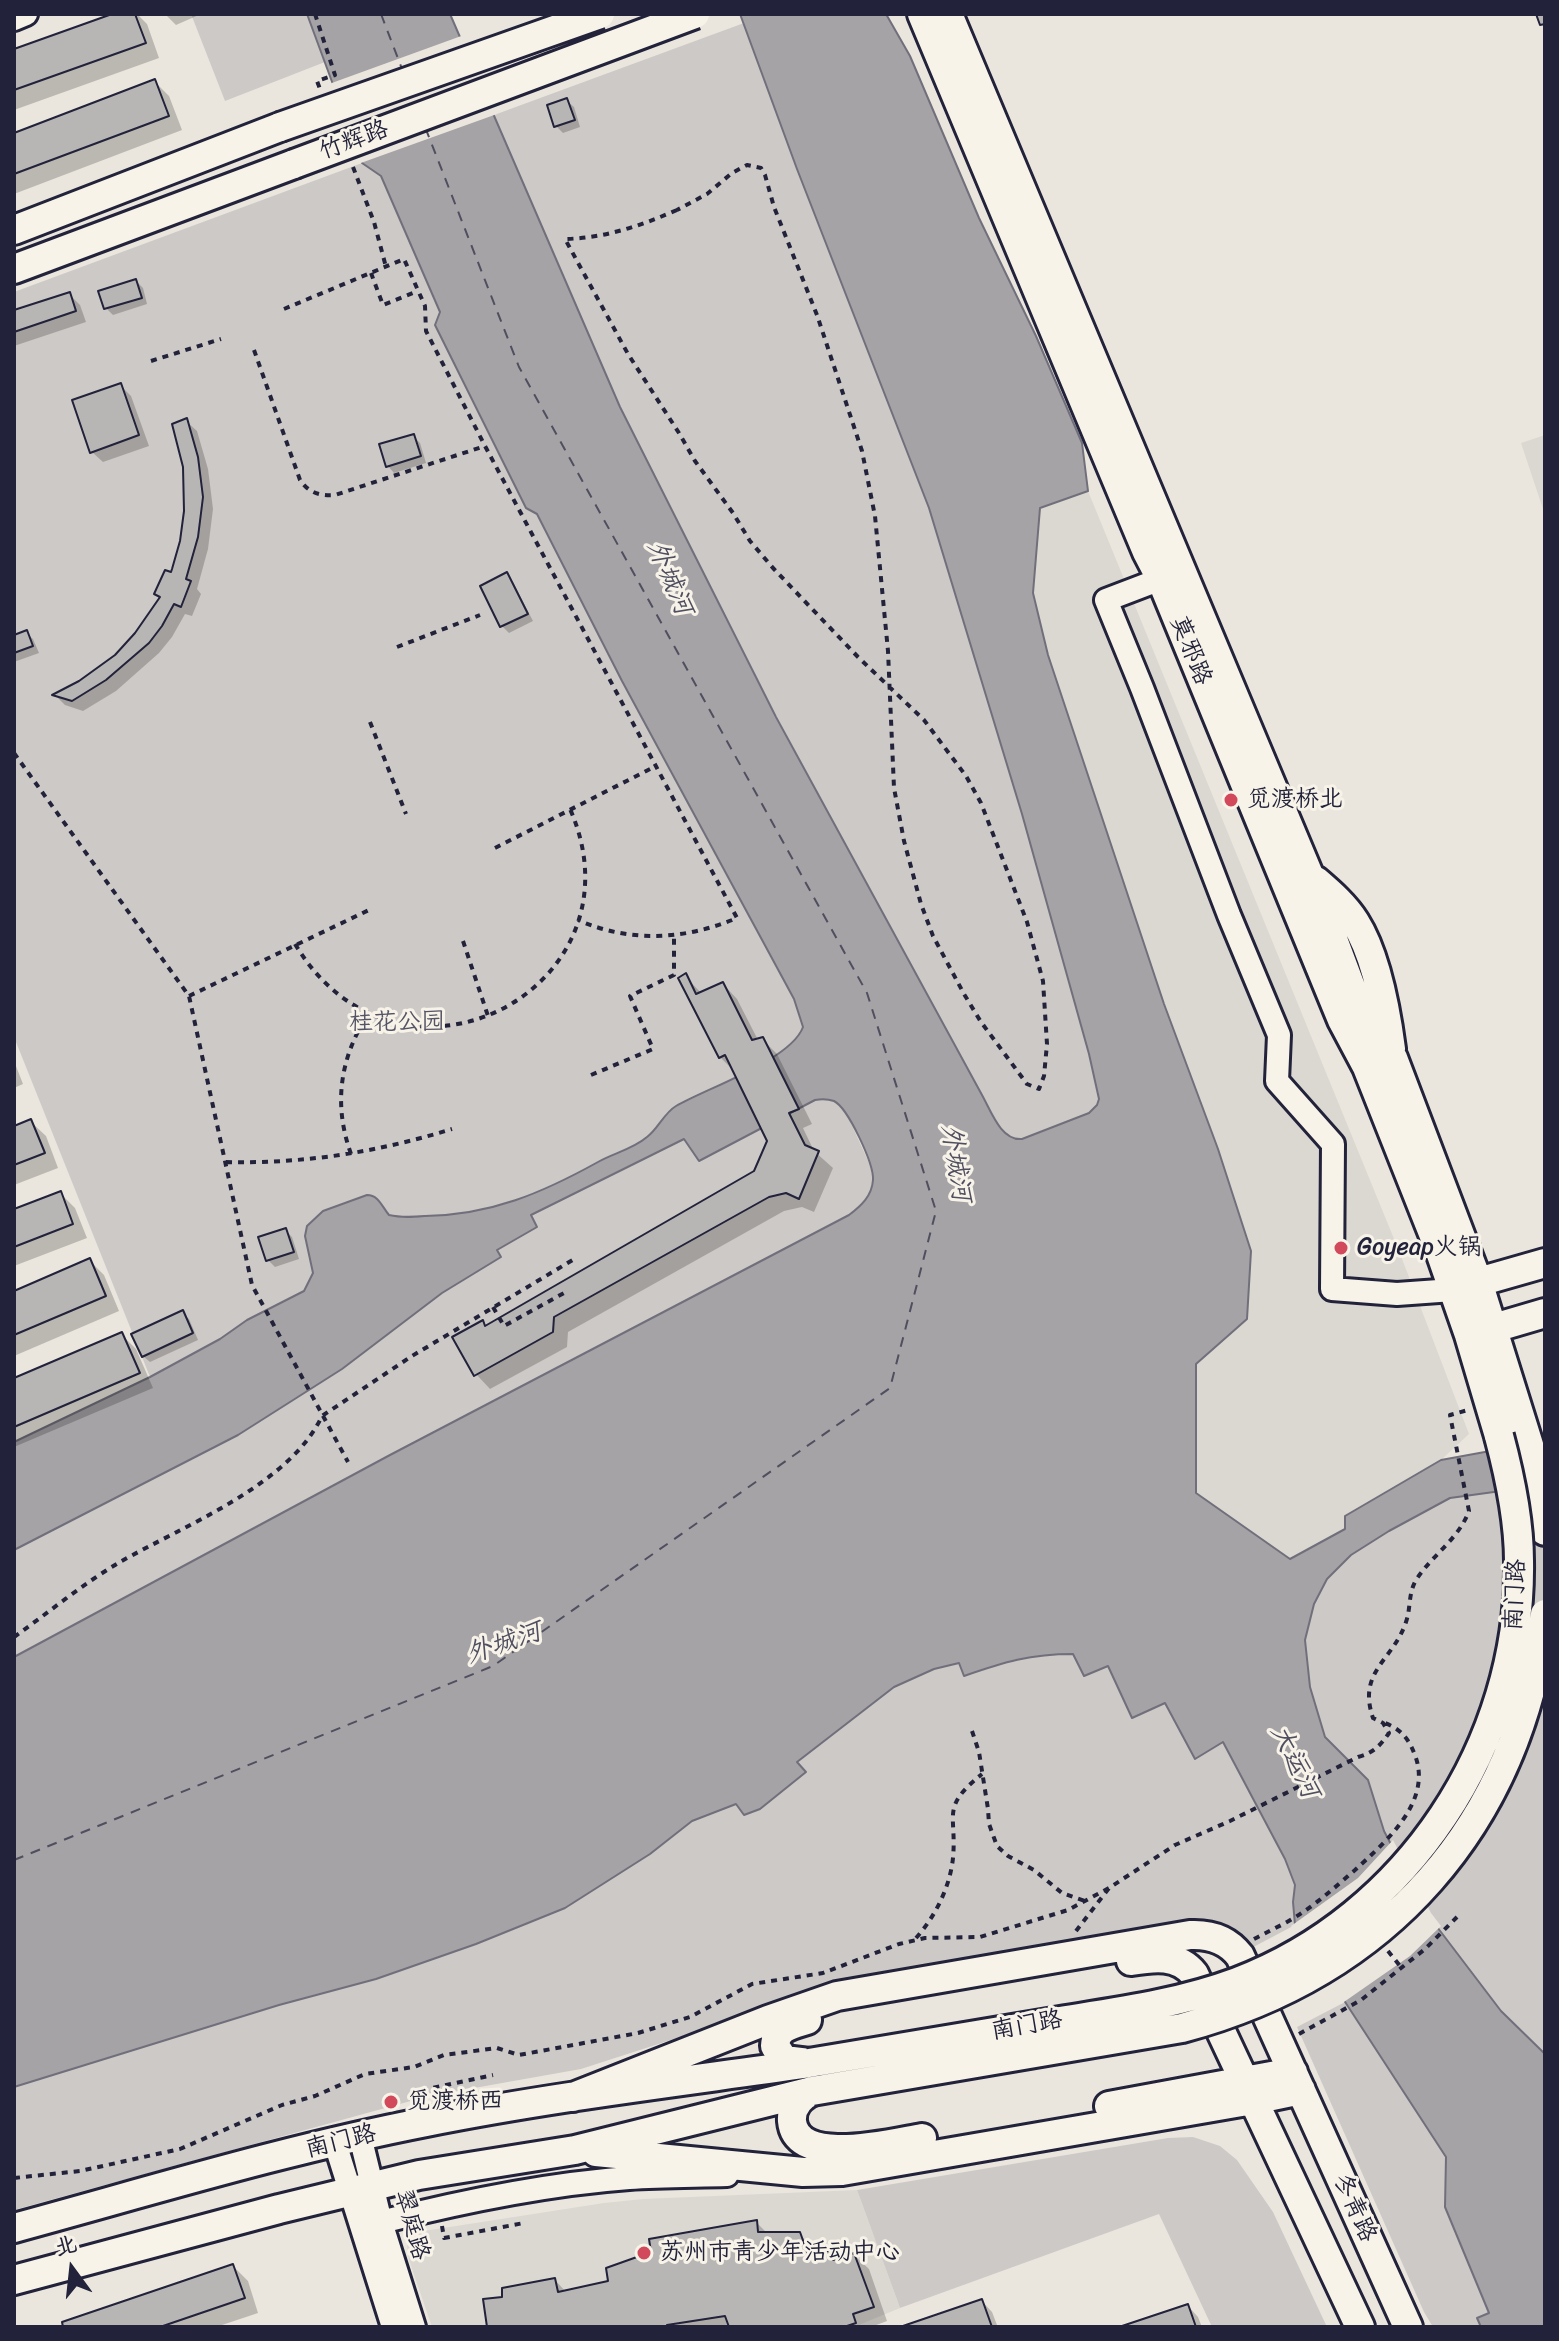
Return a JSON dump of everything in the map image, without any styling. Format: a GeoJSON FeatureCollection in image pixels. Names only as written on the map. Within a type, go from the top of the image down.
{"type":"FeatureCollection","features":[{"type":"Feature","properties":{"kind":"main road","name":"竹辉路"},"geometry":{"type":"LineString","coordinates":[[14,230],[280,127],[600,14]]}},
{"type":"Feature","properties":{"kind":"main road","name":"竹辉路"},"geometry":{"type":"LineString","coordinates":[[14,269],[695,14]]}},
{"type":"Feature","properties":{"kind":"main road","name":"莫邪路"},"geometry":{"type":"LineString","coordinates":[[922,14],[1161,579],[1342,1020],[1367,1067],[1466,1286]]}},
{"type":"Feature","properties":{"kind":"main road","name":"莫邪路"},"geometry":{"type":"LineString","coordinates":[[948,14],[1309,875],[1334,896],[1355,922],[1364,942],[1387,1015],[1393,1058],[1466,1286]]}},
{"type":"Feature","properties":{"kind":"main road"},"geometry":{"type":"LineString","coordinates":[[1466,1286],[1545,1263]]}},
{"type":"Feature","properties":{"kind":"main road","name":"南门路"},"geometry":{"type":"LineString","coordinates":[[1466,1286],[1512,1434],[1540,1492],[1545,1531]]}},
{"type":"Feature","properties":{"kind":"main road"},"geometry":{"type":"LineString","coordinates":[[1481,1331],[1545,1313]]}},
{"type":"Feature","properties":{"kind":"main road","name":"南门路"},"geometry":{"type":"LineString","coordinates":[[14,2280],[361,2189],[487,2163],[575,2150],[810,2077],[1208,1992],[1267,1969],[1322,1937],[1372,1898],[1416,1853],[1453,1802],[1483,1745],[1504,1686],[1516,1624],[1519,1561],[1513,1498],[1512,1434],[1489,1404],[1481,1331]]}},
{"type":"Feature","properties":{"kind":"main road","name":"南门路"},"geometry":{"type":"LineString","coordinates":[[14,2228],[347,2140],[454,2116],[573,2097],[810,2077],[1182,2028],[1270,1998],[1324,1969],[1375,1933],[1441,1868],[1477,1817],[1506,1763],[1535,1675],[1545,1614]]}},
{"type":"Feature","properties":{"kind":"main road"},"geometry":{"type":"LineString","coordinates":[[573,2097],[806,2005],[837,1996],[1190,1935],[1212,1937],[1234,1948]]}},
{"type":"Feature","properties":{"kind":"main road","name":"冬青路"},"geometry":{"type":"LineString","coordinates":[[1234,1948],[1408,2327]]}},
{"type":"Feature","properties":{"kind":"main road","name":"冬青路"},"geometry":{"type":"LineString","coordinates":[[810,2077],[778,2054],[775,2043],[781,2030],[809,2020],[1156,1958],[1180,1962],[1194,1974],[1360,2327]]}},
{"type":"Feature","properties":{"kind":"main road"},"geometry":{"type":"LineString","coordinates":[[810,2077],[794,2108],[792,2119],[795,2132],[808,2144],[838,2149],[1249,2091]]}},
{"type":"Feature","properties":{"kind":"main road"},"geometry":{"type":"LineString","coordinates":[[575,2150],[803,2172],[857,2168],[1297,2081]]}},
{"type":"Feature","properties":{"kind":"street"},"geometry":{"type":"LineString","coordinates":[[14,19],[26,14]]}},
{"type":"Feature","properties":{"kind":"street"},"geometry":{"type":"LineString","coordinates":[[1161,579],[1106,600],[1279,1035],[1277,1081],[1333,1144],[1332,1289],[1397,1294],[1466,1286]]}},
{"type":"Feature","properties":{"kind":"street","name":"翠庭路"},"geometry":{"type":"LineString","coordinates":[[347,2140],[393,2327]]}},
{"type":"Feature","properties":{"kind":"street"},"geometry":{"type":"LineString","coordinates":[[381,2222],[439,2208],[587,2183],[630,2178],[803,2172]]}},
{"type":"Feature","properties":{"kind":"street","name":"翠庭路"},"geometry":{"type":"LineString","coordinates":[[361,2189],[381,2222],[414,2327]]}},
{"type":"Feature","properties":{"kind":"path"},"geometry":{"type":"LineString","coordinates":[[315,14],[335,75],[317,81],[323,95]]}},
{"type":"Feature","properties":{"kind":"path"},"geometry":{"type":"LineString","coordinates":[[889,686],[875,516],[862,451],[807,288],[761,168],[747,165],[707,194],[647,223],[617,233],[565,239],[640,372],[695,461],[750,541],[773,568],[889,686],[924,720],[966,776],[981,803],[1005,862],[1027,922],[1043,981],[1047,1044],[1044,1076],[1039,1089],[1027,1084],[981,1022],[933,936],[899,818],[889,686]]}},
{"type":"Feature","properties":{"kind":"path"},"geometry":{"type":"LineString","coordinates":[[352,166],[374,222],[386,267]]}},
{"type":"Feature","properties":{"kind":"path"},"geometry":{"type":"LineString","coordinates":[[284,309],[404,259],[425,306],[426,331],[737,918],[700,932],[652,937],[619,933],[578,920]]}},
{"type":"Feature","properties":{"kind":"path"},"geometry":{"type":"LineString","coordinates":[[371,273],[383,305],[418,291]]}},
{"type":"Feature","properties":{"kind":"path"},"geometry":{"type":"LineString","coordinates":[[151,361],[221,339]]}},
{"type":"Feature","properties":{"kind":"path"},"geometry":{"type":"LineString","coordinates":[[254,350],[300,480],[305,487],[318,494],[335,495],[485,446]]}},
{"type":"Feature","properties":{"kind":"path"},"geometry":{"type":"LineString","coordinates":[[397,647],[480,615]]}},
{"type":"Feature","properties":{"kind":"path"},"geometry":{"type":"LineString","coordinates":[[370,722],[406,814]]}},
{"type":"Feature","properties":{"kind":"path"},"geometry":{"type":"LineString","coordinates":[[14,753],[189,996],[252,1285],[348,1462]]}},
{"type":"Feature","properties":{"kind":"path"},"geometry":{"type":"LineString","coordinates":[[495,848],[656,766]]}},
{"type":"Feature","properties":{"kind":"path"},"geometry":{"type":"LineString","coordinates":[[295,944],[326,985],[368,1014],[394,1023],[435,1027],[462,1024],[488,1016],[523,997],[544,978],[560,957],[578,920],[583,898],[584,864],[581,841],[570,809]]}},
{"type":"Feature","properties":{"kind":"path"},"geometry":{"type":"LineString","coordinates":[[189,996],[369,910]]}},
{"type":"Feature","properties":{"kind":"path"},"geometry":{"type":"LineString","coordinates":[[591,1075],[653,1049],[630,996],[674,975],[674,936]]}},
{"type":"Feature","properties":{"kind":"path"},"geometry":{"type":"LineString","coordinates":[[463,941],[488,1016]]}},
{"type":"Feature","properties":{"kind":"path"},"geometry":{"type":"LineString","coordinates":[[351,1154],[341,1111],[341,1082],[353,1039],[368,1014]]}},
{"type":"Feature","properties":{"kind":"path"},"geometry":{"type":"LineString","coordinates":[[226,1162],[289,1161],[351,1154],[452,1129]]}},
{"type":"Feature","properties":{"kind":"path"},"geometry":{"type":"LineString","coordinates":[[14,1637],[117,1564],[251,1489],[284,1464],[315,1432],[322,1416],[412,1356],[576,1258]]}},
{"type":"Feature","properties":{"kind":"path"},"geometry":{"type":"LineString","coordinates":[[493,1307],[504,1326],[564,1293]]}},
{"type":"Feature","properties":{"kind":"path"},"geometry":{"type":"LineString","coordinates":[[1234,1948],[1287,1922],[1341,1883],[1398,1828],[1415,1796],[1419,1769],[1412,1747],[1403,1733],[1373,1718],[1368,1703],[1370,1680],[1399,1639],[1408,1619],[1409,1595],[1415,1582],[1463,1526],[1469,1511],[1450,1415],[1489,1404]]}},
{"type":"Feature","properties":{"kind":"path"},"geometry":{"type":"LineString","coordinates":[[14,2178],[91,2169],[180,2149],[282,2105],[315,2096],[365,2074],[414,2067],[444,2055],[497,2048],[519,2055],[638,2033],[690,2017],[752,1984],[823,1973],[915,1940],[980,1937],[1068,1910],[1109,1888],[1175,1845],[1369,1754],[1389,1733],[1383,1723]]}},
{"type":"Feature","properties":{"kind":"path"},"geometry":{"type":"LineString","coordinates":[[972,1731],[979,1752],[989,1824],[997,1846],[1062,1893],[1085,1901]]}},
{"type":"Feature","properties":{"kind":"path"},"geometry":{"type":"LineString","coordinates":[[915,1940],[929,1924],[949,1881],[953,1857],[951,1815],[960,1793],[982,1774]]}},
{"type":"Feature","properties":{"kind":"path"},"geometry":{"type":"LineString","coordinates":[[1051,1959],[1109,1888]]}},
{"type":"Feature","properties":{"kind":"path"},"geometry":{"type":"LineString","coordinates":[[1280,2045],[1361,2000],[1425,1949],[1457,1917]]}},
{"type":"Feature","properties":{"kind":"path"},"geometry":{"type":"LineString","coordinates":[[418,2091],[493,2075]]}},
{"type":"Feature","properties":{"kind":"path"},"geometry":{"type":"LineString","coordinates":[[444,2238],[524,2223]]}},
{"type":"Feature","properties":{"kind":"shaded area"},"geometry":{"type":"Polygon","coordinates":[[[1545,435],[1545,515],[1521,443],[1545,435]]]}},
{"type":"Feature","properties":{"kind":"shaded area"},"geometry":{"type":"Polygon","coordinates":[[[1088,491],[1399,1251],[1469,1434],[1441,1460],[1345,1516],[1345,1529],[1290,1559],[1196,1493],[1196,1363],[1247,1319],[1251,1251],[1218,1149],[1164,1004],[1048,655],[1033,593],[1040,508],[1088,491]]]}},
{"type":"Feature","properties":{"kind":"shaded area","name":"苏州市青少年活动中心"},"geometry":{"type":"Polygon","coordinates":[[[857,2190],[900,2308],[854,2327],[432,2327],[407,2246],[413,2236],[424,2231],[604,2203],[857,2190]]]}},
{"type":"Feature","properties":{"kind":"green space"},"geometry":{"type":"Polygon","coordinates":[[[191,14],[307,14],[325,62],[225,101],[191,14]]]}},
{"type":"Feature","properties":{"kind":"green space"},"geometry":{"type":"Polygon","coordinates":[[[744,23],[797,169],[929,508],[1022,814],[1089,1054],[1099,1099],[1097,1105],[1089,1113],[1021,1139],[1008,1135],[993,1116],[707,583],[604,373],[494,115],[744,23]]]}},
{"type":"Feature","properties":{"kind":"green space","name":"桂花公园"},"geometry":{"type":"Polygon","coordinates":[[[362,163],[381,176],[440,312],[435,325],[526,507],[537,513],[622,681],[794,999],[871,1167],[871,1189],[860,1206],[849,1215],[390,1455],[14,1657],[14,1550],[238,1435],[268,1416],[220,1339],[150,1377],[14,1037],[14,292],[362,163]]]}},
{"type":"Feature","properties":{"kind":"green space"},"geometry":{"type":"Polygon","coordinates":[[[1545,1485],[1545,2054],[1501,2011],[1428,1915],[1384,1831],[1368,1780],[1325,1737],[1310,1687],[1305,1640],[1314,1604],[1327,1579],[1351,1555],[1450,1498],[1545,1485]]]}},
{"type":"Feature","properties":{"kind":"green space"},"geometry":{"type":"Polygon","coordinates":[[[1073,1654],[1108,1665],[1165,1703],[1195,1758],[1223,1742],[1285,1859],[1295,1885],[1295,1925],[1242,1953],[1234,1934],[773,2007],[581,2069],[429,2096],[14,2210],[14,2087],[279,2005],[376,1979],[476,1944],[565,1908],[650,1854],[692,1821],[737,1804],[806,1771],[796,1762],[894,1687],[934,1669],[959,1663],[964,1676],[1008,1660],[1073,1654]]]}},
{"type":"Feature","properties":{"kind":"green space"},"geometry":{"type":"Polygon","coordinates":[[[1345,2002],[1446,2157],[1445,2207],[1489,2313],[1477,2318],[1481,2327],[1433,2327],[1297,2027],[1345,2002]]]}},
{"type":"Feature","properties":{"kind":"green space"},"geometry":{"type":"Polygon","coordinates":[[[1193,2137],[1220,2146],[1237,2160],[1273,2212],[1327,2327],[1212,2327],[1159,2214],[900,2308],[857,2190],[1168,2138],[1193,2137]]]}},
{"type":"Feature","properties":{"kind":"water"},"geometry":{"type":"Polygon","coordinates":[[[307,14],[450,14],[620,407],[776,717],[993,1116],[1008,1135],[1022,1139],[1089,1113],[1097,1105],[1099,1099],[1089,1054],[1022,814],[929,508],[740,14],[886,14],[910,56],[979,218],[1036,336],[1082,443],[1088,491],[1040,508],[1033,593],[1048,655],[1164,1004],[1218,1149],[1251,1251],[1247,1319],[1196,1364],[1196,1493],[1290,1559],[1345,1529],[1345,1516],[1441,1460],[1545,1441],[1545,1485],[1450,1498],[1351,1555],[1327,1579],[1314,1604],[1305,1640],[1310,1687],[1325,1737],[1368,1780],[1384,1831],[1428,1915],[1501,2011],[1545,2054],[1545,2327],[1481,2327],[1477,2318],[1489,2313],[1445,2207],[1446,2157],[1295,1925],[1295,1885],[1285,1859],[1223,1742],[1195,1759],[1165,1703],[1132,1718],[1108,1666],[1084,1676],[1073,1654],[1017,1660],[964,1676],[959,1663],[934,1669],[894,1687],[797,1762],[806,1772],[760,1809],[744,1815],[736,1804],[692,1821],[650,1854],[565,1908],[476,1944],[376,1979],[279,2005],[14,2087],[14,1657],[390,1455],[849,1215],[865,1200],[873,1180],[859,1137],[846,1114],[832,1100],[815,1100],[699,1161],[684,1139],[531,1215],[537,1227],[497,1250],[501,1257],[442,1293],[342,1369],[238,1435],[14,1550],[14,1442],[150,1377],[220,1339],[247,1320],[304,1291],[313,1273],[305,1236],[307,1226],[323,1211],[367,1195],[377,1199],[389,1215],[449,1215],[494,1207],[536,1192],[642,1141],[676,1106],[766,1062],[795,1039],[803,1027],[794,999],[622,681],[537,514],[526,508],[435,325],[440,312],[381,176],[362,163],[307,14]]]}},
{"type":"Feature","properties":{"kind":"pier"},"geometry":{"type":"Polygon","coordinates":[[[464,35],[497,114],[358,164],[329,84],[464,35]]]}},
{"type":"Feature","properties":{"kind":"pier"},"geometry":{"type":"Polygon","coordinates":[[[1393,1840],[1441,1926],[1410,1956],[1341,2004],[1291,1926],[1358,1878],[1393,1840]]]}},
{"type":"Feature","properties":{"kind":"building"},"geometry":{"type":"Polygon","coordinates":[[[112,14],[135,14],[146,43],[14,90],[14,49],[112,14]]]}},
{"type":"Feature","properties":{"kind":"building"},"geometry":{"type":"Polygon","coordinates":[[[1536,14],[1545,14],[1545,24],[1540,25],[1536,14]]]}},
{"type":"Feature","properties":{"kind":"building"},"geometry":{"type":"Polygon","coordinates":[[[155,79],[169,116],[14,174],[14,133],[155,79]]]}},
{"type":"Feature","properties":{"kind":"building"},"geometry":{"type":"Polygon","coordinates":[[[567,98],[575,120],[554,127],[547,105],[567,98]]]}},
{"type":"Feature","properties":{"kind":"building"},"geometry":{"type":"Polygon","coordinates":[[[136,279],[142,298],[104,309],[98,291],[136,279]]]}},
{"type":"Feature","properties":{"kind":"building"},"geometry":{"type":"Polygon","coordinates":[[[70,292],[76,311],[14,332],[14,310],[70,292]]]}},
{"type":"Feature","properties":{"kind":"building"},"geometry":{"type":"Polygon","coordinates":[[[121,383],[139,435],[90,453],[72,400],[121,383]]]}},
{"type":"Feature","properties":{"kind":"building"},"geometry":{"type":"Polygon","coordinates":[[[187,418],[198,457],[203,497],[198,537],[186,579],[191,581],[181,607],[174,604],[149,643],[106,680],[72,701],[52,695],[79,681],[115,655],[160,597],[154,594],[165,570],[171,572],[184,511],[183,467],[172,424],[187,418]]]}},
{"type":"Feature","properties":{"kind":"building"},"geometry":{"type":"Polygon","coordinates":[[[414,434],[421,456],[386,467],[379,444],[414,434]]]}},
{"type":"Feature","properties":{"kind":"building"},"geometry":{"type":"Polygon","coordinates":[[[507,572],[528,614],[500,627],[480,586],[507,572]]]}},
{"type":"Feature","properties":{"kind":"building"},"geometry":{"type":"Polygon","coordinates":[[[27,630],[33,646],[14,653],[14,635],[27,630]]]}},
{"type":"Feature","properties":{"kind":"building"},"geometry":{"type":"Polygon","coordinates":[[[686,973],[696,994],[723,982],[752,1040],[763,1037],[799,1109],[789,1113],[805,1145],[819,1151],[799,1199],[786,1193],[769,1197],[554,1317],[553,1332],[474,1376],[452,1337],[483,1320],[485,1326],[754,1171],[767,1141],[725,1055],[719,1058],[678,978],[686,973]]]}},
{"type":"Feature","properties":{"kind":"building"},"geometry":{"type":"Polygon","coordinates":[[[31,1119],[45,1153],[14,1165],[14,1126],[31,1119]]]}},
{"type":"Feature","properties":{"kind":"building"},"geometry":{"type":"Polygon","coordinates":[[[61,1191],[73,1224],[14,1247],[14,1209],[61,1191]]]}},
{"type":"Feature","properties":{"kind":"building"},"geometry":{"type":"Polygon","coordinates":[[[286,1228],[294,1252],[266,1261],[258,1237],[286,1228]]]}},
{"type":"Feature","properties":{"kind":"building"},"geometry":{"type":"Polygon","coordinates":[[[90,1258],[106,1296],[14,1335],[14,1291],[90,1258]]]}},
{"type":"Feature","properties":{"kind":"building"},"geometry":{"type":"Polygon","coordinates":[[[183,1310],[193,1333],[142,1357],[131,1334],[183,1310]]]}},
{"type":"Feature","properties":{"kind":"building"},"geometry":{"type":"Polygon","coordinates":[[[122,1332],[140,1373],[14,1427],[14,1378],[122,1332]]]}},
{"type":"Feature","properties":{"kind":"building"},"geometry":{"type":"Polygon","coordinates":[[[757,2220],[758,2232],[800,2232],[809,2257],[831,2250],[833,2260],[854,2253],[874,2307],[853,2314],[856,2323],[844,2327],[729,2327],[725,2316],[668,2327],[487,2327],[483,2299],[502,2297],[502,2288],[555,2278],[558,2292],[608,2281],[606,2268],[651,2252],[649,2239],[757,2220]]]}},
{"type":"Feature","properties":{"kind":"building"},"geometry":{"type":"Polygon","coordinates":[[[233,2264],[245,2298],[160,2327],[63,2327],[62,2322],[233,2264]]]}},
{"type":"Feature","properties":{"kind":"building"},"geometry":{"type":"Polygon","coordinates":[[[982,2299],[992,2327],[900,2327],[982,2299]]]}},
{"type":"Feature","properties":{"kind":"building"},"geometry":{"type":"Polygon","coordinates":[[[1188,2304],[1196,2327],[1119,2327],[1188,2304]]]}},
{"type":"Feature","properties":{"kind":"ferry route"},"geometry":{"type":"LineString","coordinates":[[381,14],[402,69]]}},
{"type":"Feature","properties":{"kind":"ferry route"},"geometry":{"type":"LineString","coordinates":[[14,1860],[493,1666],[890,1388],[936,1211],[867,993],[519,367],[425,127]]}},
{"type":"Feature","properties":{"kind":"place","name":"觅渡桥北"},"geometry":{"type":"Point","coordinates":[1231,800]}},
{"type":"Feature","properties":{"kind":"place","name":"Goyeap火锅"},"geometry":{"type":"Point","coordinates":[1341,1248]}},
{"type":"Feature","properties":{"kind":"place","name":"觅渡桥西"},"geometry":{"type":"Point","coordinates":[391,2102]}},
{"type":"Feature","properties":{"kind":"place","name":"苏州市青少年活动中心"},"geometry":{"type":"Point","coordinates":[644,2253]}},
{"type":"Feature","properties":{"kind":"water label","name":"外城河"},"geometry":{"type":"Point","coordinates":[669,578]}},
{"type":"Feature","properties":{"kind":"water label","name":"外城河"},"geometry":{"type":"Point","coordinates":[955,1163]}},
{"type":"Feature","properties":{"kind":"water label","name":"外城河"},"geometry":{"type":"Point","coordinates":[504,1644]}},
{"type":"Feature","properties":{"kind":"water label","name":"大运河"},"geometry":{"type":"Point","coordinates":[1294,1762]}}]}
